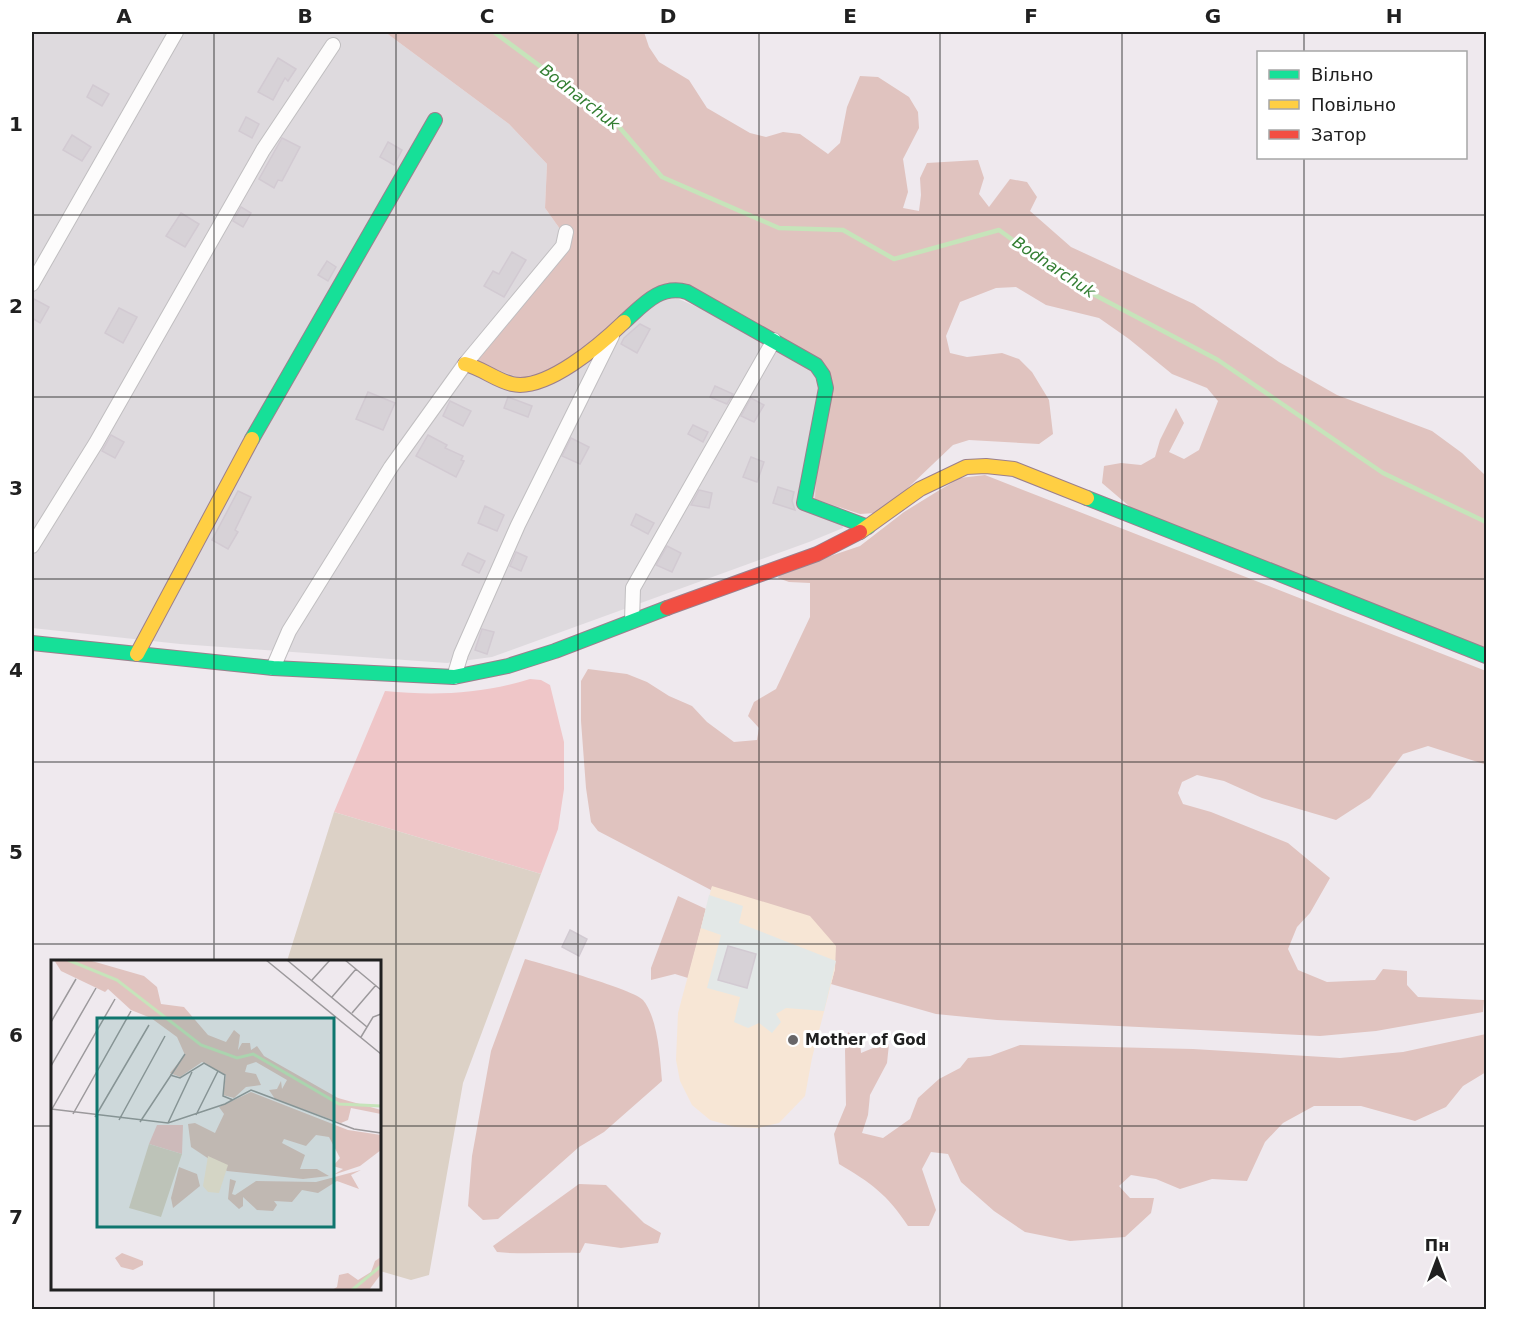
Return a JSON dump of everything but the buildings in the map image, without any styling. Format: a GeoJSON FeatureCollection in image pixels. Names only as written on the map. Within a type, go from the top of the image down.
{"type":"FeatureCollection","features":[{"type":"Feature","properties":{"kind":"street"},"geometry":{"type":"LineString","coordinates":[[32,284],[176,32]]}},
{"type":"Feature","properties":{"kind":"street"},"geometry":{"type":"LineString","coordinates":[[32,546],[96,443],[263,150],[333,45]]}},
{"type":"Feature","properties":{"kind":"street"},"geometry":{"type":"LineString","coordinates":[[137,654],[273,400],[435,120]]}},
{"type":"Feature","properties":{"kind":"street"},"geometry":{"type":"LineString","coordinates":[[273,668],[289,631],[391,466],[465,364],[563,246],[566,232]]}},
{"type":"Feature","properties":{"kind":"street"},"geometry":{"type":"LineString","coordinates":[[465,364],[504,383],[533,384],[551,376],[615,331],[635,312],[665,291],[675,289],[687,292],[774,339],[816,365],[823,375],[826,388],[804,503],[868,527]]}},
{"type":"Feature","properties":{"kind":"street"},"geometry":{"type":"LineString","coordinates":[[454,677],[461,654],[518,525],[615,331]]}},
{"type":"Feature","properties":{"kind":"street"},"geometry":{"type":"LineString","coordinates":[[632,621],[633,588],[774,339]]}},
{"type":"Feature","properties":{"kind":"street"},"geometry":{"type":"LineString","coordinates":[[32,644],[273,668],[454,677],[508,666],[536,657],[817,554],[853,537],[920,489],[946,475],[966,467],[987,466],[1014,469],[1486,656]]}},
{"type":"Feature","properties":{"kind":"shaded area"},"geometry":{"type":"Polygon","coordinates":[[[32,32],[385,32],[509,124],[547,164],[545,208],[560,229],[658,290],[815,358],[843,528],[492,657],[447,663],[180,644],[32,628],[32,32]]]}},
{"type":"Feature","properties":{"kind":"shaded area"},"geometry":{"type":"Polygon","coordinates":[[[385,32],[644,32],[649,47],[659,62],[689,80],[707,108],[750,133],[766,137],[783,132],[800,134],[828,154],[840,143],[847,107],[860,76],[878,77],[909,97],[918,112],[919,128],[903,159],[908,192],[903,208],[919,211],[920,178],[927,163],[978,160],[984,178],[979,194],[989,207],[1010,179],[1027,182],[1037,197],[1030,211],[1071,247],[1194,304],[1279,362],[1337,395],[1432,431],[1462,453],[1486,476],[1486,652],[1143,518],[1102,483],[1104,466],[1121,463],[1141,465],[1155,457],[1160,440],[1176,408],[1184,423],[1169,452],[1184,459],[1199,450],[1218,401],[1207,388],[1172,374],[1099,318],[1046,305],[1016,287],[996,288],[960,302],[946,336],[950,353],[967,357],[1002,353],[1019,359],[1032,372],[1049,400],[1053,434],[1039,444],[969,440],[953,445],[891,504],[876,513],[860,514],[815,499],[823,367],[682,286],[550,374],[528,381],[464,358],[561,242],[560,229],[545,208],[547,164],[509,124],[385,32]]]}},
{"type":"Feature","properties":{"kind":"shaded area"},"geometry":{"type":"Polygon","coordinates":[[[985,475],[1486,671],[1486,767],[1484,764],[1428,746],[1403,754],[1370,798],[1336,820],[1262,798],[1224,781],[1197,775],[1182,782],[1178,793],[1183,804],[1211,812],[1288,843],[1330,878],[1310,913],[1297,927],[1288,949],[1298,970],[1327,982],[1375,980],[1383,969],[1407,971],[1407,985],[1418,997],[1484,1000],[1483,1012],[1376,1031],[1320,1036],[997,1020],[936,1014],[831,984],[835,969],[712,887],[711,890],[598,831],[591,822],[581,721],[581,681],[588,669],[627,674],[647,682],[669,696],[692,706],[707,722],[734,742],[757,740],[759,728],[748,716],[754,702],[776,689],[810,617],[810,583],[789,582],[778,578],[780,573],[860,546],[904,512],[960,478],[985,475]]]}},
{"type":"Feature","properties":{"kind":"shaded area"},"geometry":{"type":"Polygon","coordinates":[[[530,679],[541,680],[550,685],[564,742],[564,789],[558,829],[541,874],[334,812],[385,691],[422,693],[476,691],[530,679]]]}},
{"type":"Feature","properties":{"kind":"shaded area"},"geometry":{"type":"Polygon","coordinates":[[[334,812],[541,874],[463,1083],[429,1275],[411,1280],[381,1271],[381,960],[287,960],[334,812]]]}},
{"type":"Feature","properties":{"kind":"shaded area"},"geometry":{"type":"Polygon","coordinates":[[[712,886],[810,916],[836,946],[835,969],[812,1058],[805,1096],[779,1123],[758,1128],[735,1127],[710,1120],[692,1105],[680,1081],[676,1060],[678,1013],[712,886]]]}},
{"type":"Feature","properties":{"kind":"shaded area"},"geometry":{"type":"Polygon","coordinates":[[[709,895],[743,906],[739,923],[836,961],[824,1011],[786,1008],[776,1014],[781,1022],[772,1033],[759,1023],[748,1028],[734,1022],[740,997],[707,988],[721,935],[701,928],[709,895]],[[728,946],[747,988],[756,954],[728,946]]]}},
{"type":"Feature","properties":{"kind":"shaded area"},"geometry":{"type":"Polygon","coordinates":[[[678,896],[706,909],[688,978],[675,974],[651,980],[651,968],[678,896]]]}},
{"type":"Feature","properties":{"kind":"shaded area"},"geometry":{"type":"Polygon","coordinates":[[[525,959],[607,984],[643,1000],[655,1027],[662,1081],[604,1132],[579,1147],[498,1219],[483,1220],[468,1206],[472,1156],[491,1051],[525,959]]]}},
{"type":"Feature","properties":{"kind":"shaded area"},"geometry":{"type":"Polygon","coordinates":[[[848,1032],[860,1040],[861,1053],[889,1044],[887,1063],[870,1095],[868,1115],[862,1133],[883,1138],[910,1119],[918,1098],[939,1079],[960,1068],[968,1058],[990,1056],[1020,1045],[1193,1049],[1340,1058],[1403,1052],[1486,1034],[1486,1072],[1463,1086],[1446,1107],[1415,1121],[1361,1106],[1314,1106],[1283,1123],[1265,1142],[1247,1181],[1212,1179],[1180,1189],[1156,1179],[1131,1175],[1119,1186],[1130,1198],[1154,1198],[1151,1213],[1125,1237],[1070,1241],[1025,1232],[994,1211],[961,1182],[948,1154],[931,1152],[922,1169],[936,1210],[929,1226],[908,1226],[893,1205],[878,1190],[839,1164],[834,1134],[846,1105],[845,1050],[848,1032]]]}},
{"type":"Feature","properties":{"kind":"shaded area"},"geometry":{"type":"Polygon","coordinates":[[[579,1184],[606,1185],[644,1223],[661,1233],[658,1243],[621,1248],[585,1243],[580,1253],[497,1252],[493,1246],[579,1184]]]}},
{"type":"Feature","properties":{"kind":"waterway","name":"Bodnarchuk"},"geometry":{"type":"LineString","coordinates":[[494,32],[614,121],[662,177],[779,228],[843,230],[894,259],[999,230],[1074,284],[1218,360],[1383,473],[1486,522]]}},
{"type":"Feature","properties":{"kind":"traffic: fast"},"geometry":{"type":"LineString","coordinates":[[252,439],[435,120]]}},
{"type":"Feature","properties":{"kind":"traffic: fast"},"geometry":{"type":"LineString","coordinates":[[624,322],[660,293],[677,290],[687,292],[816,365],[823,375],[826,388],[804,503],[868,527]]}},
{"type":"Feature","properties":{"kind":"traffic: fast"},"geometry":{"type":"LineString","coordinates":[[1087,498],[1486,656]]}},
{"type":"Feature","properties":{"kind":"traffic: fast"},"geometry":{"type":"LineString","coordinates":[[32,643],[273,668],[454,677],[508,666],[555,651],[667,608]]}},
{"type":"Feature","properties":{"kind":"traffic: slow"},"geometry":{"type":"LineString","coordinates":[[465,364],[500,380],[526,385],[541,381],[572,364],[624,322]]}},
{"type":"Feature","properties":{"kind":"traffic: slow"},"geometry":{"type":"LineString","coordinates":[[137,654],[252,439]]}},
{"type":"Feature","properties":{"kind":"traffic: slow"},"geometry":{"type":"LineString","coordinates":[[860,532],[920,489],[966,467],[986,466],[1014,469],[1087,498]]}},
{"type":"Feature","properties":{"kind":"traffic: jam"},"geometry":{"type":"LineString","coordinates":[[667,608],[817,554],[860,532]]}},
{"type":"Feature","properties":{"kind":"place","name":"Mother of God"},"geometry":{"type":"Point","coordinates":[793,1040]}}]}
